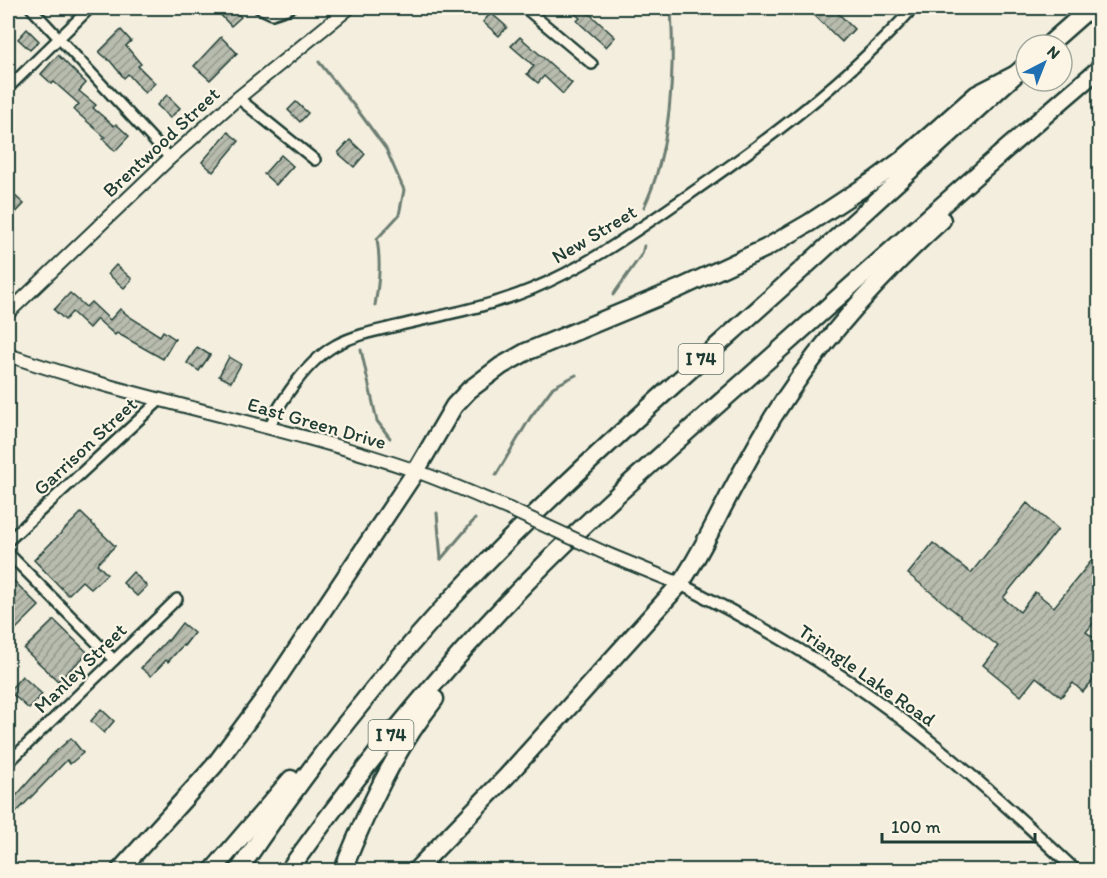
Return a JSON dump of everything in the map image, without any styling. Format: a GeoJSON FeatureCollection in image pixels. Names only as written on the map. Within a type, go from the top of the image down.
{"type":"FeatureCollection","features":[{"type":"Feature","properties":{"kind":"highway"},"geometry":{"type":"LineString","coordinates":[[1062,33],[1090,8]]}},
{"type":"Feature","properties":{"kind":"highway","name":"I 74"},"geometry":{"type":"LineString","coordinates":[[289,870],[394,731],[503,607],[557,552],[632,482],[999,154],[1100,68]]}},
{"type":"Feature","properties":{"kind":"highway"},"geometry":{"type":"LineString","coordinates":[[120,870],[214,766],[263,700],[416,471],[454,406],[482,378],[562,336],[678,289],[766,249],[844,201],[885,172],[977,94],[1014,73]]}},
{"type":"Feature","properties":{"kind":"highway","name":"I 74"},"geometry":{"type":"LineString","coordinates":[[239,870],[307,774],[399,658],[478,571],[558,491],[632,422],[1014,75]]}},
{"type":"Feature","properties":{"kind":"highway"},"geometry":{"type":"LineString","coordinates":[[416,870],[506,777],[680,584],[693,566],[739,477],[774,416],[819,351],[897,262],[979,187],[999,154]]}},
{"type":"Feature","properties":{"kind":"highway"},"geometry":{"type":"LineString","coordinates":[[343,870],[382,782],[412,731],[448,681],[482,642],[503,607]]}},
{"type":"Feature","properties":{"kind":"highway"},"geometry":{"type":"LineString","coordinates":[[213,870],[258,820],[373,677],[399,658]]}},
{"type":"Feature","properties":{"kind":"main road","name":"Brentwood Street"},"geometry":{"type":"LineString","coordinates":[[8,313],[170,158],[238,98],[349,8]]}},
{"type":"Feature","properties":{"kind":"main road","name":"East Green Drive"},"geometry":{"type":"LineString","coordinates":[[8,356],[159,401],[270,428],[416,471],[509,509],[608,554]]}},
{"type":"Feature","properties":{"kind":"main road","name":"Triangle Lake Road"},"geometry":{"type":"LineString","coordinates":[[608,554],[680,584]]}},
{"type":"Feature","properties":{"kind":"street"},"geometry":{"type":"LineString","coordinates":[[31,8],[170,158]]}},
{"type":"Feature","properties":{"kind":"street"},"geometry":{"type":"LineString","coordinates":[[8,88],[90,8]]}},
{"type":"Feature","properties":{"kind":"street"},"geometry":{"type":"LineString","coordinates":[[260,9],[272,14],[290,8]]}},
{"type":"Feature","properties":{"kind":"street"},"geometry":{"type":"LineString","coordinates":[[525,8],[592,64]]}},
{"type":"Feature","properties":{"kind":"street","name":"New Street"},"geometry":{"type":"LineString","coordinates":[[270,428],[273,414],[311,364],[335,346],[358,336],[478,306],[531,290],[580,267],[627,238],[729,167],[791,120],[855,68],[913,8]]}},
{"type":"Feature","properties":{"kind":"street"},"geometry":{"type":"LineString","coordinates":[[238,98],[315,160]]}},
{"type":"Feature","properties":{"kind":"street","name":"Garrison Street"},"geometry":{"type":"LineString","coordinates":[[8,541],[159,401]]}},
{"type":"Feature","properties":{"kind":"street"},"geometry":{"type":"LineString","coordinates":[[8,553],[114,660]]}},
{"type":"Feature","properties":{"kind":"street","name":"Triangle Lake Road"},"geometry":{"type":"LineString","coordinates":[[680,584],[733,611],[825,665],[908,724],[986,789],[1075,870]]}},
{"type":"Feature","properties":{"kind":"street","name":"Manley Street"},"geometry":{"type":"LineString","coordinates":[[8,763],[177,599]]}},
{"type":"Feature","properties":{"kind":"building"},"geometry":{"type":"Polygon","coordinates":[[[214,8],[232,8],[241,17],[231,26],[214,8]]]}},
{"type":"Feature","properties":{"kind":"building"},"geometry":{"type":"Polygon","coordinates":[[[568,8],[583,8],[615,37],[606,47],[577,21],[580,18],[568,8]]]}},
{"type":"Feature","properties":{"kind":"building"},"geometry":{"type":"Polygon","coordinates":[[[807,8],[842,8],[837,12],[854,29],[842,42],[807,8]]]}},
{"type":"Feature","properties":{"kind":"building"},"geometry":{"type":"Polygon","coordinates":[[[491,13],[507,27],[499,36],[483,22],[491,13]]]}},
{"type":"Feature","properties":{"kind":"building"},"geometry":{"type":"Polygon","coordinates":[[[27,29],[39,41],[30,50],[18,39],[27,29]]]}},
{"type":"Feature","properties":{"kind":"building"},"geometry":{"type":"Polygon","coordinates":[[[121,30],[131,41],[126,46],[141,64],[138,66],[155,83],[145,93],[128,74],[124,78],[99,52],[121,30]]]}},
{"type":"Feature","properties":{"kind":"building"},"geometry":{"type":"Polygon","coordinates":[[[221,37],[237,53],[210,80],[194,66],[221,37]]]}},
{"type":"Feature","properties":{"kind":"building"},"geometry":{"type":"Polygon","coordinates":[[[520,37],[572,83],[563,94],[544,76],[538,83],[527,74],[534,66],[511,46],[520,37]]]}},
{"type":"Feature","properties":{"kind":"building"},"geometry":{"type":"Polygon","coordinates":[[[58,55],[86,83],[79,91],[96,105],[93,108],[129,136],[115,151],[103,139],[105,137],[74,110],[79,104],[41,74],[58,55]]]}},
{"type":"Feature","properties":{"kind":"building"},"geometry":{"type":"Polygon","coordinates":[[[167,95],[180,108],[170,118],[157,105],[167,95]]]}},
{"type":"Feature","properties":{"kind":"building"},"geometry":{"type":"Polygon","coordinates":[[[296,102],[308,113],[300,122],[288,110],[296,102]]]}},
{"type":"Feature","properties":{"kind":"building"},"geometry":{"type":"Polygon","coordinates":[[[228,132],[239,141],[213,172],[202,162],[228,132]]]}},
{"type":"Feature","properties":{"kind":"building"},"geometry":{"type":"Polygon","coordinates":[[[350,140],[365,154],[354,167],[338,153],[350,140]]]}},
{"type":"Feature","properties":{"kind":"building"},"geometry":{"type":"Polygon","coordinates":[[[281,155],[293,166],[276,185],[264,174],[281,155]]]}},
{"type":"Feature","properties":{"kind":"building"},"geometry":{"type":"Polygon","coordinates":[[[13,194],[24,204],[8,221],[8,200],[13,194]]]}},
{"type":"Feature","properties":{"kind":"building"},"geometry":{"type":"Polygon","coordinates":[[[116,265],[132,279],[124,288],[108,274],[116,265]]]}},
{"type":"Feature","properties":{"kind":"building"},"geometry":{"type":"Polygon","coordinates":[[[70,293],[86,307],[91,302],[110,320],[120,309],[160,336],[163,331],[175,339],[163,359],[117,333],[115,335],[97,319],[89,328],[72,312],[65,320],[54,310],[70,293]]]}},
{"type":"Feature","properties":{"kind":"building"},"geometry":{"type":"Polygon","coordinates":[[[197,347],[210,355],[199,371],[187,363],[197,347]]]}},
{"type":"Feature","properties":{"kind":"building"},"geometry":{"type":"Polygon","coordinates":[[[229,357],[241,364],[231,382],[219,376],[229,357]]]}},
{"type":"Feature","properties":{"kind":"building"},"geometry":{"type":"Polygon","coordinates":[[[1027,503],[1058,529],[1003,598],[1020,612],[1035,592],[1054,607],[1100,550],[1100,615],[1086,632],[1100,642],[1100,650],[1093,658],[1100,663],[1100,672],[1083,692],[1073,683],[1061,697],[1036,677],[1021,696],[983,665],[998,646],[908,574],[933,543],[971,573],[1027,503]]]}},
{"type":"Feature","properties":{"kind":"building"},"geometry":{"type":"Polygon","coordinates":[[[81,513],[115,546],[97,564],[107,574],[91,589],[82,581],[68,595],[34,560],[81,513]]]}},
{"type":"Feature","properties":{"kind":"building"},"geometry":{"type":"Polygon","coordinates":[[[133,572],[147,586],[137,596],[123,583],[133,572]]]}},
{"type":"Feature","properties":{"kind":"building"},"geometry":{"type":"Polygon","coordinates":[[[8,575],[39,606],[15,630],[8,622],[8,575]]]}},
{"type":"Feature","properties":{"kind":"building"},"geometry":{"type":"Polygon","coordinates":[[[54,620],[88,653],[58,681],[24,649],[54,620]]]}},
{"type":"Feature","properties":{"kind":"building"},"geometry":{"type":"Polygon","coordinates":[[[182,623],[194,633],[168,662],[166,660],[151,676],[141,668],[182,623]]]}},
{"type":"Feature","properties":{"kind":"building"},"geometry":{"type":"Polygon","coordinates":[[[22,676],[42,694],[29,709],[9,691],[22,676]]]}},
{"type":"Feature","properties":{"kind":"building"},"geometry":{"type":"Polygon","coordinates":[[[101,709],[114,721],[104,733],[91,721],[101,709]]]}},
{"type":"Feature","properties":{"kind":"building"},"geometry":{"type":"Polygon","coordinates":[[[71,738],[83,753],[70,764],[67,760],[8,821],[8,805],[53,754],[71,738]]]}},
{"type":"Feature","properties":{"kind":"waterway"},"geometry":{"type":"LineString","coordinates":[[644,207],[660,161],[669,110],[672,57],[671,8]]}},
{"type":"Feature","properties":{"kind":"waterway"},"geometry":{"type":"LineString","coordinates":[[319,62],[386,149],[404,190],[399,215],[377,239],[379,272],[375,305]]}},
{"type":"Feature","properties":{"kind":"waterway"},"geometry":{"type":"LineString","coordinates":[[613,295],[642,254],[644,246]]}},
{"type":"Feature","properties":{"kind":"waterway"},"geometry":{"type":"LineString","coordinates":[[361,350],[377,421],[390,438]]}},
{"type":"Feature","properties":{"kind":"waterway"},"geometry":{"type":"LineString","coordinates":[[496,475],[530,418],[553,387],[576,375]]}},
{"type":"Feature","properties":{"kind":"waterway"},"geometry":{"type":"LineString","coordinates":[[437,513],[441,559]]}},
{"type":"Feature","properties":{"kind":"waterway"},"geometry":{"type":"LineString","coordinates":[[441,559],[475,519]]}}]}
